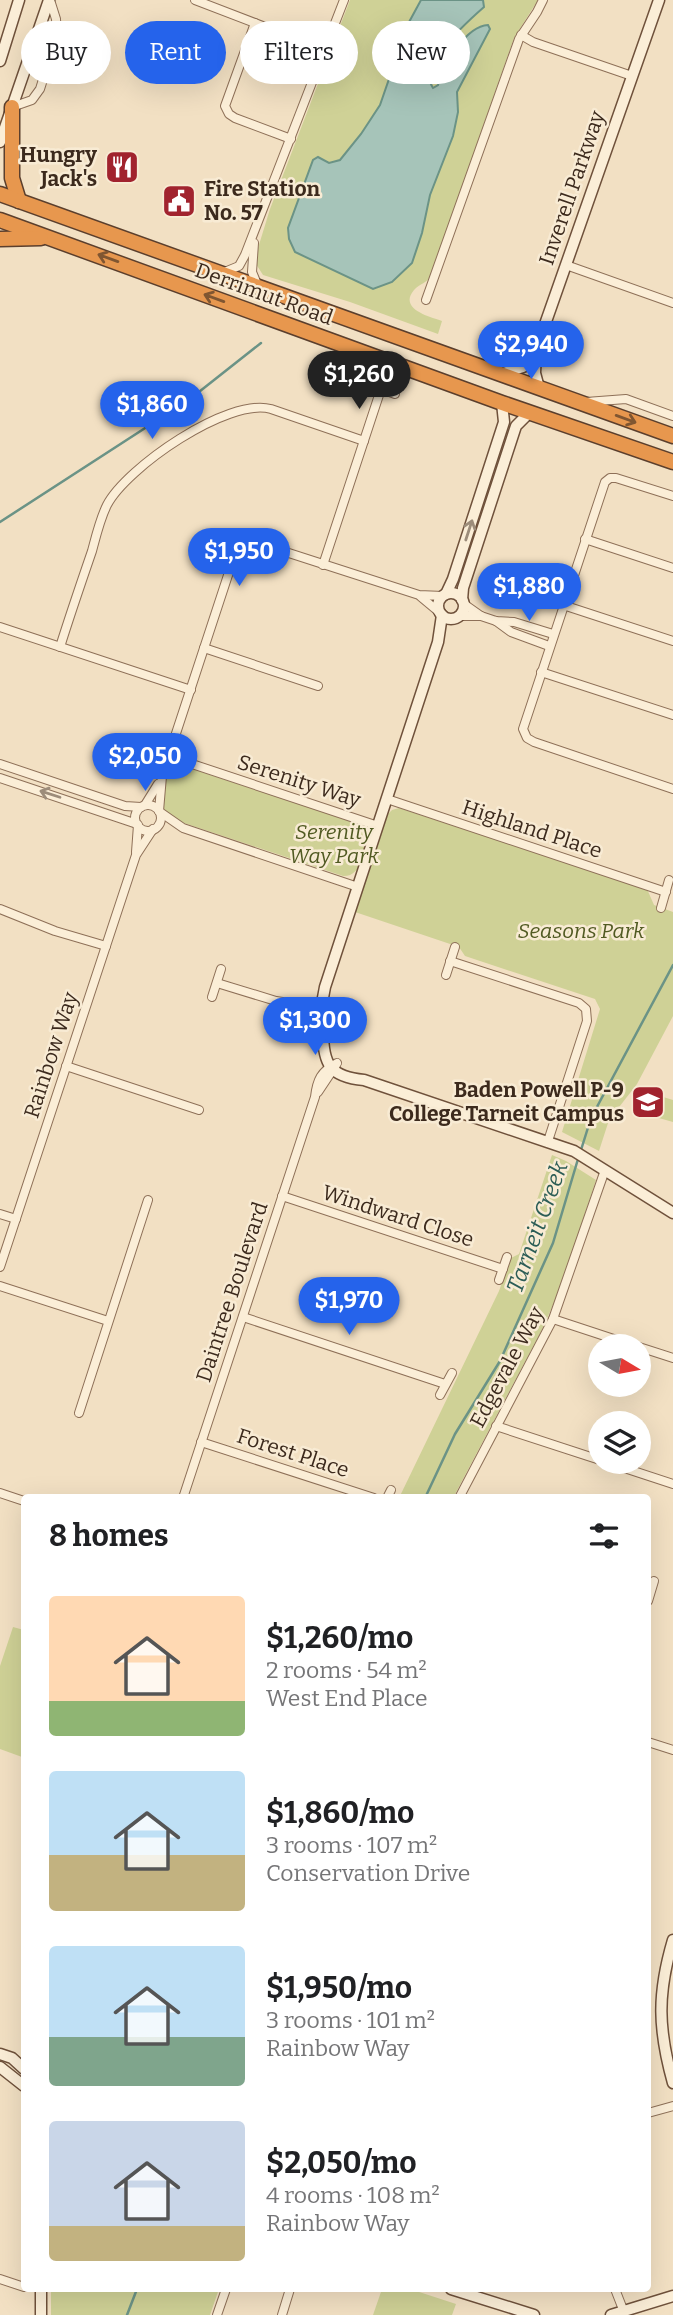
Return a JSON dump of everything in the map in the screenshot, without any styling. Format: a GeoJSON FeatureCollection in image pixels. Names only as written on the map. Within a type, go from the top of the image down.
{"type":"FeatureCollection","features":[{"type":"Feature","properties":{"kind":"highway"},"geometry":{"type":"LineString","coordinates":[[12,107],[12,178],[19,201]]}},
{"type":"Feature","properties":{"kind":"highway","name":"Derrimut Road"},"geometry":{"type":"LineString","coordinates":[[0,194],[673,436]]}},
{"type":"Feature","properties":{"kind":"highway","name":"Derrimut Road"},"geometry":{"type":"LineString","coordinates":[[0,220],[502,403],[673,462]]}},
{"type":"Feature","properties":{"kind":"highway"},"geometry":{"type":"LineString","coordinates":[[0,239],[53,238]]}},
{"type":"Feature","properties":{"kind":"street"},"geometry":{"type":"LineString","coordinates":[[0,61],[19,0]]}},
{"type":"Feature","properties":{"kind":"street"},"geometry":{"type":"LineString","coordinates":[[0,142],[49,0]]}},
{"type":"Feature","properties":{"kind":"street"},"geometry":{"type":"LineString","coordinates":[[12,107],[32,100],[40,89],[57,35],[56,19],[49,0]]}},
{"type":"Feature","properties":{"kind":"street"},"geometry":{"type":"LineString","coordinates":[[195,0],[250,21]]}},
{"type":"Feature","properties":{"kind":"street"},"geometry":{"type":"LineString","coordinates":[[336,21],[344,0]]}},
{"type":"Feature","properties":{"kind":"street"},"geometry":{"type":"LineString","coordinates":[[426,300],[521,35],[542,0]]}},
{"type":"Feature","properties":{"kind":"street","name":"Inverell Parkway"},"geometry":{"type":"LineString","coordinates":[[539,388],[535,373],[536,350],[659,0]]}},
{"type":"Feature","properties":{"kind":"street"},"geometry":{"type":"LineString","coordinates":[[521,35],[533,42],[632,76]]}},
{"type":"Feature","properties":{"kind":"street"},"geometry":{"type":"LineString","coordinates":[[240,63],[225,108],[235,118],[291,139]]}},
{"type":"Feature","properties":{"kind":"street"},"geometry":{"type":"LineString","coordinates":[[220,273],[239,266],[258,226],[312,84]]}},
{"type":"Feature","properties":{"kind":"street"},"geometry":{"type":"LineString","coordinates":[[258,226],[252,254],[252,272],[260,288]]}},
{"type":"Feature","properties":{"kind":"street"},"geometry":{"type":"LineString","coordinates":[[566,265],[673,303]]}},
{"type":"Feature","properties":{"kind":"street"},"geometry":{"type":"LineString","coordinates":[[500,374],[523,367],[536,350]]}},
{"type":"Feature","properties":{"kind":"street"},"geometry":{"type":"LineString","coordinates":[[367,384],[395,394]]}},
{"type":"Feature","properties":{"kind":"street"},"geometry":{"type":"LineString","coordinates":[[323,565],[381,389]]}},
{"type":"Feature","properties":{"kind":"street"},"geometry":{"type":"LineString","coordinates":[[580,402],[626,399],[673,416]]}},
{"type":"Feature","properties":{"kind":"street"},"geometry":{"type":"LineString","coordinates":[[448,615],[438,603],[453,579],[504,422],[502,403]]}},
{"type":"Feature","properties":{"kind":"street"},"geometry":{"type":"LineString","coordinates":[[60,647],[107,505],[139,469],[160,453],[211,420],[258,407],[271,408],[364,441]]}},
{"type":"Feature","properties":{"kind":"street"},"geometry":{"type":"LineString","coordinates":[[529,412],[516,426],[463,588],[463,602],[448,615],[438,642],[325,987],[321,1009],[323,1034],[333,1067],[574,1151],[673,1213]]}},
{"type":"Feature","properties":{"kind":"street"},"geometry":{"type":"LineString","coordinates":[[673,496],[621,479],[610,478],[603,486],[523,733],[527,738],[673,789]]}},
{"type":"Feature","properties":{"kind":"street"},"geometry":{"type":"LineString","coordinates":[[585,539],[673,568]]}},
{"type":"Feature","properties":{"kind":"street"},"geometry":{"type":"LineString","coordinates":[[154,829],[161,819],[162,776],[168,756],[232,563],[240,548],[259,544],[419,595],[448,615],[481,616],[554,634]]}},
{"type":"Feature","properties":{"kind":"street"},"geometry":{"type":"LineString","coordinates":[[419,595],[457,595],[481,616]]}},
{"type":"Feature","properties":{"kind":"street"},"geometry":{"type":"LineString","coordinates":[[563,605],[673,641]]}},
{"type":"Feature","properties":{"kind":"street"},"geometry":{"type":"LineString","coordinates":[[496,621],[511,632],[550,646]]}},
{"type":"Feature","properties":{"kind":"street"},"geometry":{"type":"LineString","coordinates":[[521,636],[525,625]]}},
{"type":"Feature","properties":{"kind":"street"},"geometry":{"type":"LineString","coordinates":[[0,627],[191,690]]}},
{"type":"Feature","properties":{"kind":"street"},"geometry":{"type":"LineString","coordinates":[[204,648],[318,686]]}},
{"type":"Feature","properties":{"kind":"street"},"geometry":{"type":"LineString","coordinates":[[541,672],[673,715]]}},
{"type":"Feature","properties":{"kind":"street","name":"Serenity Way"},"geometry":{"type":"LineString","coordinates":[[168,756],[378,825]]}},
{"type":"Feature","properties":{"kind":"street"},"geometry":{"type":"LineString","coordinates":[[0,764],[125,806],[154,806],[183,828],[358,887]]}},
{"type":"Feature","properties":{"kind":"street"},"geometry":{"type":"LineString","coordinates":[[162,776],[135,817],[138,825],[143,830],[183,828]]}},
{"type":"Feature","properties":{"kind":"street"},"geometry":{"type":"LineString","coordinates":[[0,778],[138,825]]}},
{"type":"Feature","properties":{"kind":"street","name":"Highland Place"},"geometry":{"type":"LineString","coordinates":[[387,799],[666,892]]}},
{"type":"Feature","properties":{"kind":"street","name":"Rainbow Way"},"geometry":{"type":"LineString","coordinates":[[0,1267],[136,855],[138,825]]}},
{"type":"Feature","properties":{"kind":"street","name":"Rainbow Way"},"geometry":{"type":"LineString","coordinates":[[136,855],[154,829]]}},
{"type":"Feature","properties":{"kind":"street"},"geometry":{"type":"LineString","coordinates":[[661,908],[669,880]]}},
{"type":"Feature","properties":{"kind":"street"},"geometry":{"type":"LineString","coordinates":[[0,909],[55,931],[106,946]]}},
{"type":"Feature","properties":{"kind":"street"},"geometry":{"type":"LineString","coordinates":[[446,975],[455,947]]}},
{"type":"Feature","properties":{"kind":"street"},"geometry":{"type":"LineString","coordinates":[[450,961],[579,1003],[586,1009],[586,1026],[548,1141]]}},
{"type":"Feature","properties":{"kind":"street"},"geometry":{"type":"LineString","coordinates":[[212,997],[221,969]]}},
{"type":"Feature","properties":{"kind":"street"},"geometry":{"type":"LineString","coordinates":[[216,983],[276,1001],[321,1009]]}},
{"type":"Feature","properties":{"kind":"street"},"geometry":{"type":"LineString","coordinates":[[66,1066],[199,1110]]}},
{"type":"Feature","properties":{"kind":"street","name":"Daintree Boulevard"},"geometry":{"type":"LineString","coordinates":[[184,1494],[315,1097],[318,1080],[333,1067]]}},
{"type":"Feature","properties":{"kind":"street","name":"Edgevale Way"},"geometry":{"type":"LineString","coordinates":[[461,1494],[553,1319],[605,1170]]}},
{"type":"Feature","properties":{"kind":"street","name":"Windward Close"},"geometry":{"type":"LineString","coordinates":[[282,1196],[503,1269]]}},
{"type":"Feature","properties":{"kind":"street"},"geometry":{"type":"LineString","coordinates":[[79,1413],[148,1200]]}},
{"type":"Feature","properties":{"kind":"street"},"geometry":{"type":"LineString","coordinates":[[0,1214],[16,1219]]}},
{"type":"Feature","properties":{"kind":"street"},"geometry":{"type":"LineString","coordinates":[[499,1280],[508,1257]]}},
{"type":"Feature","properties":{"kind":"street"},"geometry":{"type":"LineString","coordinates":[[0,1286],[108,1321]]}},
{"type":"Feature","properties":{"kind":"street"},"geometry":{"type":"LineString","coordinates":[[243,1317],[445,1384]]}},
{"type":"Feature","properties":{"kind":"street"},"geometry":{"type":"LineString","coordinates":[[553,1319],[600,1334]]}},
{"type":"Feature","properties":{"kind":"street"},"geometry":{"type":"LineString","coordinates":[[651,1351],[673,1358]]}},
{"type":"Feature","properties":{"kind":"street"},"geometry":{"type":"LineString","coordinates":[[440,1395],[452,1373]]}},
{"type":"Feature","properties":{"kind":"street"},"geometry":{"type":"LineString","coordinates":[[496,1426],[588,1456]]}},
{"type":"Feature","properties":{"kind":"street","name":"Forest Place"},"geometry":{"type":"LineString","coordinates":[[201,1441],[362,1494]]}},
{"type":"Feature","properties":{"kind":"street"},"geometry":{"type":"LineString","coordinates":[[640,1474],[673,1485]]}},
{"type":"Feature","properties":{"kind":"street"},"geometry":{"type":"LineString","coordinates":[[0,1493],[21,1500]]}},
{"type":"Feature","properties":{"kind":"street"},"geometry":{"type":"LineString","coordinates":[[651,1591],[654,1581]]}},
{"type":"Feature","properties":{"kind":"street"},"geometry":{"type":"LineString","coordinates":[[651,1743],[673,1750]]}},
{"type":"Feature","properties":{"kind":"street"},"geometry":{"type":"LineString","coordinates":[[673,1940],[665,1968],[661,2000],[661,2036],[670,2059],[673,2082]]}},
{"type":"Feature","properties":{"kind":"street"},"geometry":{"type":"LineString","coordinates":[[0,2054],[12,2058],[21,2066]]}},
{"type":"Feature","properties":{"kind":"street"},"geometry":{"type":"LineString","coordinates":[[0,2067],[21,2084]]}},
{"type":"Feature","properties":{"kind":"street"},"geometry":{"type":"LineString","coordinates":[[651,2112],[673,2106]]}},
{"type":"Feature","properties":{"kind":"street"},"geometry":{"type":"LineString","coordinates":[[0,2280],[21,2286]]}},
{"type":"Feature","properties":{"kind":"street"},"geometry":{"type":"LineString","coordinates":[[41,2292],[41,2315]]}},
{"type":"Feature","properties":{"kind":"street"},"geometry":{"type":"LineString","coordinates":[[217,2315],[225,2292]]}},
{"type":"Feature","properties":{"kind":"street"},"geometry":{"type":"LineString","coordinates":[[282,2315],[289,2292]]}},
{"type":"Feature","properties":{"kind":"street"},"geometry":{"type":"LineString","coordinates":[[461,2292],[534,2315]]}},
{"type":"Feature","properties":{"kind":"street"},"geometry":{"type":"LineString","coordinates":[[616,2292],[624,2312]]}},
{"type":"Feature","properties":{"kind":"street"},"geometry":{"type":"LineString","coordinates":[[611,2315],[673,2296]]}},
{"type":"Feature","properties":{"kind":"green space"},"geometry":{"type":"Polygon","coordinates":[[[350,0],[538,0],[514,38],[431,275],[410,297],[410,302],[418,311],[442,321],[438,334],[350,302],[263,275],[256,264],[270,209],[318,84],[358,84],[358,21],[342,21],[350,0]]]}},
{"type":"Feature","properties":{"kind":"green space","name":"Serenity Way Park"},"geometry":{"type":"Polygon","coordinates":[[[176,765],[363,825],[368,830],[368,836],[358,868],[343,876],[181,822],[164,810],[162,803],[166,779],[176,765]]]}},
{"type":"Feature","properties":{"kind":"green space","name":"Seasons Park"},"geometry":{"type":"Polygon","coordinates":[[[399,808],[647,889],[654,905],[673,912],[673,1016],[637,1084],[609,1120],[599,1151],[562,1132],[600,1009],[595,999],[465,956],[459,947],[355,912],[388,814],[399,808]]]}},
{"type":"Feature","properties":{"kind":"green space"},"geometry":{"type":"Polygon","coordinates":[[[647,1092],[673,1100],[673,1122],[641,1113],[647,1092]]]}},
{"type":"Feature","properties":{"kind":"green space"},"geometry":{"type":"Polygon","coordinates":[[[552,1155],[596,1180],[561,1286],[543,1328],[455,1494],[401,1494],[499,1291],[511,1258],[519,1254],[552,1155]]]}},
{"type":"Feature","properties":{"kind":"green space"},"geometry":{"type":"Polygon","coordinates":[[[13,1627],[21,1629],[21,1757],[0,1749],[0,1666],[13,1627]]]}},
{"type":"Feature","properties":{"kind":"green space"},"geometry":{"type":"Polygon","coordinates":[[[51,2292],[218,2292],[210,2315],[51,2315],[51,2292]]]}},
{"type":"Feature","properties":{"kind":"green space"},"geometry":{"type":"Polygon","coordinates":[[[381,2292],[419,2292],[456,2304],[452,2315],[373,2315],[381,2292]]]}},
{"type":"Feature","properties":{"kind":"water"},"geometry":{"type":"Polygon","coordinates":[[[421,0],[483,0],[484,7],[469,21],[410,21],[421,0]]]}},
{"type":"Feature","properties":{"kind":"water"},"geometry":{"type":"Polygon","coordinates":[[[488,25],[490,29],[470,67],[470,33],[488,25]]]}},
{"type":"Feature","properties":{"kind":"water"},"geometry":{"type":"Polygon","coordinates":[[[387,84],[432,84],[433,88],[438,84],[461,84],[457,92],[458,112],[453,136],[430,195],[412,263],[392,282],[373,289],[295,252],[289,239],[288,228],[313,160],[318,157],[329,163],[340,160],[380,105],[387,84]]]}},
{"type":"Feature","properties":{"kind":"waterway"},"geometry":{"type":"LineString","coordinates":[[0,522],[190,399],[261,343]]}},
{"type":"Feature","properties":{"kind":"waterway","name":"Tarneit Creek"},"geometry":{"type":"LineString","coordinates":[[581,1150],[591,1118],[673,965]]}},
{"type":"Feature","properties":{"kind":"waterway","name":"Tarneit Creek"},"geometry":{"type":"LineString","coordinates":[[427,1494],[455,1434],[500,1361],[553,1243],[578,1159]]}},
{"type":"Feature","properties":{"kind":"waterway","name":"Tarneit Creek"},"geometry":{"type":"LineString","coordinates":[[127,2315],[136,2292]]}},
{"type":"Feature","properties":{"kind":"place","name":"Hungry Jack's"},"geometry":{"type":"Point","coordinates":[122,167]}},
{"type":"Feature","properties":{"kind":"place","name":"Fire Station No. 57"},"geometry":{"type":"Point","coordinates":[179,201]}},
{"type":"Feature","properties":{"kind":"place","name":"Baden Powell P-9 College Tarneit Campus"},"geometry":{"type":"Point","coordinates":[648,1102]}}]}
